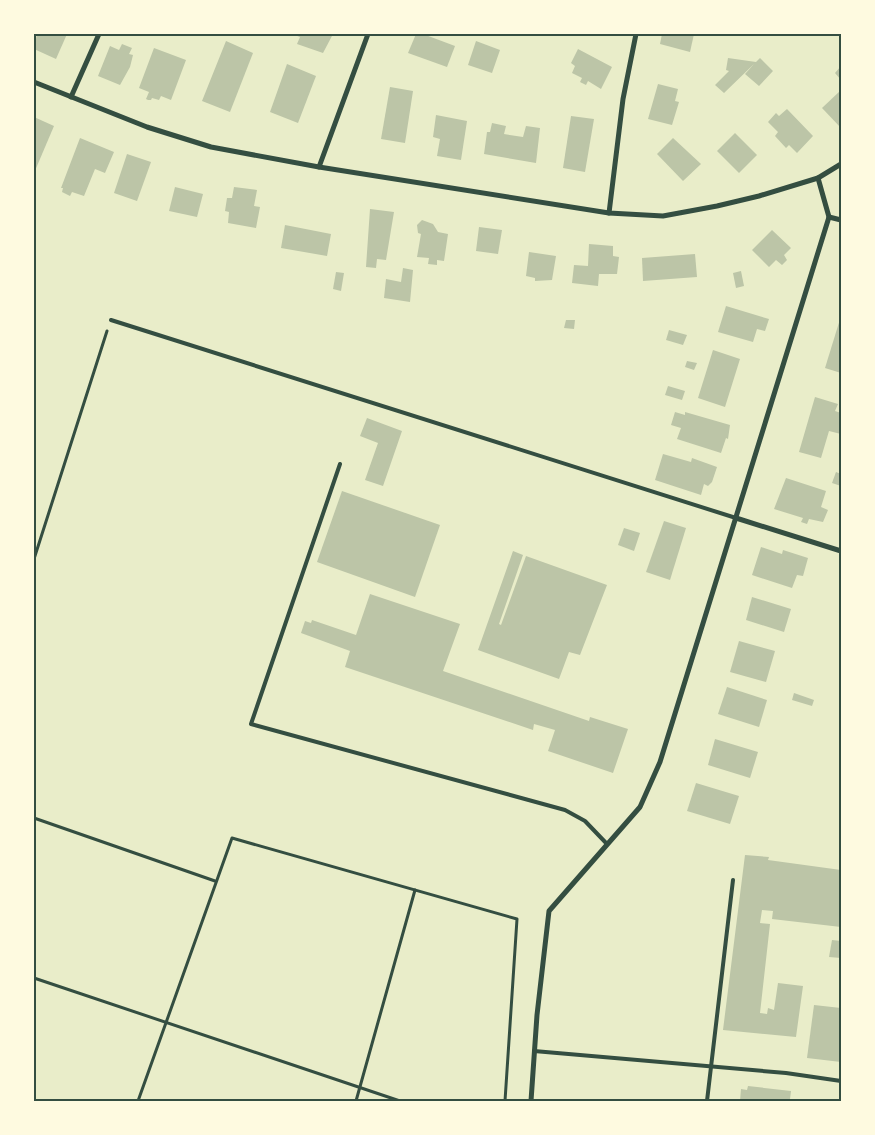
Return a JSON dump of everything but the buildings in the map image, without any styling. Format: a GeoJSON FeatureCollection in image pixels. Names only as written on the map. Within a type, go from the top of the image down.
{"type":"FeatureCollection","features":[{"type":"Feature","properties":{"kind":"street"},"geometry":{"type":"LineString","coordinates":[[71,97],[99,34]]}},
{"type":"Feature","properties":{"kind":"street"},"geometry":{"type":"LineString","coordinates":[[319,167],[368,34]]}},
{"type":"Feature","properties":{"kind":"street"},"geometry":{"type":"LineString","coordinates":[[609,213],[623,98],[636,34]]}},
{"type":"Feature","properties":{"kind":"street"},"geometry":{"type":"LineString","coordinates":[[34,82],[147,127],[212,147],[319,167],[609,213],[663,216],[759,196],[818,178],[841,164]]}},
{"type":"Feature","properties":{"kind":"street"},"geometry":{"type":"LineString","coordinates":[[531,1101],[534,1051],[549,912],[640,807],[660,762],[829,217],[818,178]]}},
{"type":"Feature","properties":{"kind":"street"},"geometry":{"type":"LineString","coordinates":[[829,217],[841,220]]}},
{"type":"Feature","properties":{"kind":"street"},"geometry":{"type":"LineString","coordinates":[[736,518],[841,551]]}},
{"type":"Feature","properties":{"kind":"lane"},"geometry":{"type":"LineString","coordinates":[[111,320],[736,518]]}},
{"type":"Feature","properties":{"kind":"lane"},"geometry":{"type":"LineString","coordinates":[[340,464],[251,724],[565,810],[585,821],[607,844]]}},
{"type":"Feature","properties":{"kind":"lane"},"geometry":{"type":"LineString","coordinates":[[707,1101],[733,880]]}},
{"type":"Feature","properties":{"kind":"lane"},"geometry":{"type":"LineString","coordinates":[[534,1051],[786,1074],[841,1081]]}},
{"type":"Feature","properties":{"kind":"path"},"geometry":{"type":"LineString","coordinates":[[34,559],[111,320]]}},
{"type":"Feature","properties":{"kind":"path"},"geometry":{"type":"LineString","coordinates":[[34,818],[215,881]]}},
{"type":"Feature","properties":{"kind":"path"},"geometry":{"type":"LineString","coordinates":[[138,1101],[215,881],[232,838],[518,919],[505,1101]]}},
{"type":"Feature","properties":{"kind":"path"},"geometry":{"type":"LineString","coordinates":[[356,1101],[415,890]]}},
{"type":"Feature","properties":{"kind":"path"},"geometry":{"type":"LineString","coordinates":[[34,978],[400,1101]]}}]}
